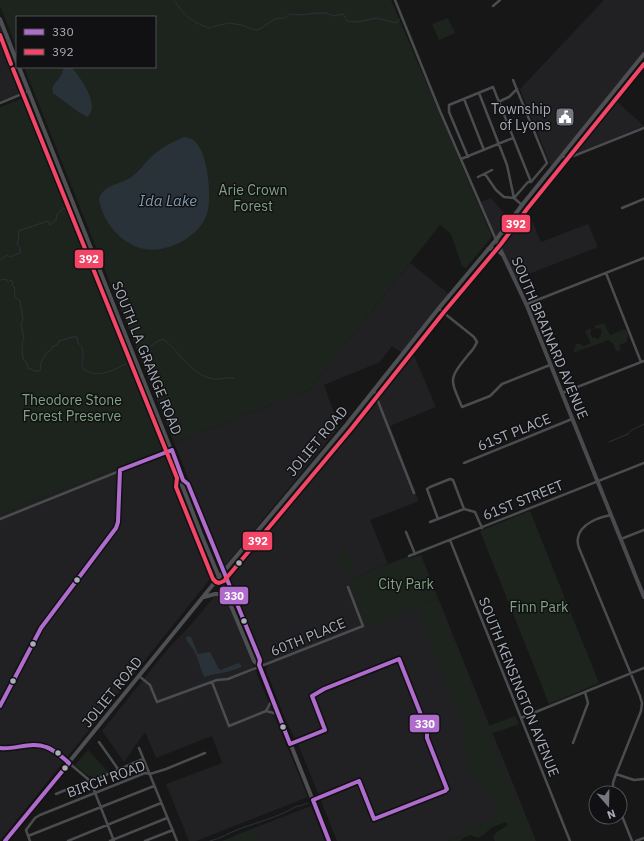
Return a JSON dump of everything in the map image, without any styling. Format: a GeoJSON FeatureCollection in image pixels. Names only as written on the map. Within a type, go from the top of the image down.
{"type":"FeatureCollection","features":[{"type":"Feature","properties":{"kind":"main road"},"geometry":{"type":"LineString","coordinates":[[0,19],[16,59]]}},
{"type":"Feature","properties":{"kind":"main road","name":"JOLIET ROAD"},"geometry":{"type":"LineString","coordinates":[[5,841],[219,577],[496,240],[522,205],[644,54]]}},
{"type":"Feature","properties":{"kind":"main road","name":"SOUTH LA GRANGE ROAD"},"geometry":{"type":"LineString","coordinates":[[19,68],[172,450],[183,480],[182,485],[187,498],[254,661],[259,666],[329,841]]}},
{"type":"Feature","properties":{"kind":"main road"},"geometry":{"type":"LineString","coordinates":[[488,249],[496,249],[502,254]]}},
{"type":"Feature","properties":{"kind":"main road","name":"SOUTH LA GRANGE ROAD"},"geometry":{"type":"LineString","coordinates":[[183,480],[188,484],[224,571],[260,660],[259,666]]}},
{"type":"Feature","properties":{"kind":"main road"},"geometry":{"type":"LineString","coordinates":[[204,597],[215,594],[226,594]]}},
{"type":"Feature","properties":{"kind":"street","name":"SOUTH BRAINARD AVENUE"},"geometry":{"type":"LineString","coordinates":[[395,0],[461,159],[526,305],[644,597]]}},
{"type":"Feature","properties":{"kind":"street"},"geometry":{"type":"LineString","coordinates":[[492,6],[500,0]]}},
{"type":"Feature","properties":{"kind":"street"},"geometry":{"type":"LineString","coordinates":[[513,80],[547,163],[531,182],[528,182],[514,198]]}},
{"type":"Feature","properties":{"kind":"street"},"geometry":{"type":"LineString","coordinates":[[468,156],[450,112],[450,105],[492,87],[531,182]]}},
{"type":"Feature","properties":{"kind":"street"},"geometry":{"type":"LineString","coordinates":[[498,102],[509,97],[517,89]]}},
{"type":"Feature","properties":{"kind":"street"},"geometry":{"type":"LineString","coordinates":[[0,103],[29,91]]}},
{"type":"Feature","properties":{"kind":"street"},"geometry":{"type":"LineString","coordinates":[[478,93],[507,165],[514,198]]}},
{"type":"Feature","properties":{"kind":"street"},"geometry":{"type":"LineString","coordinates":[[464,99],[484,150]]}},
{"type":"Feature","properties":{"kind":"street"},"geometry":{"type":"LineString","coordinates":[[561,157],[571,157],[644,128]]}},
{"type":"Feature","properties":{"kind":"street"},"geometry":{"type":"LineString","coordinates":[[461,159],[513,138]]}},
{"type":"Feature","properties":{"kind":"street"},"geometry":{"type":"LineString","coordinates":[[478,177],[492,170]]}},
{"type":"Feature","properties":{"kind":"street"},"geometry":{"type":"LineString","coordinates":[[485,174],[496,190],[504,197],[514,198],[522,205]]}},
{"type":"Feature","properties":{"kind":"street"},"geometry":{"type":"LineString","coordinates":[[622,208],[644,199]]}},
{"type":"Feature","properties":{"kind":"street"},"geometry":{"type":"LineString","coordinates":[[526,305],[644,258]]}},
{"type":"Feature","properties":{"kind":"street"},"geometry":{"type":"LineString","coordinates":[[562,393],[642,361],[606,273]]}},
{"type":"Feature","properties":{"kind":"street"},"geometry":{"type":"LineString","coordinates":[[439,308],[474,337],[477,342],[475,347],[456,370],[453,378],[454,387],[462,407],[490,396],[502,384],[550,365]]}},
{"type":"Feature","properties":{"kind":"street"},"geometry":{"type":"LineString","coordinates":[[374,390],[414,493]]}},
{"type":"Feature","properties":{"kind":"street","name":"61ST PLACE"},"geometry":{"type":"LineString","coordinates":[[464,463],[572,419]]}},
{"type":"Feature","properties":{"kind":"street"},"geometry":{"type":"LineString","coordinates":[[0,518],[172,450]]}},
{"type":"Feature","properties":{"kind":"street","name":"61ST STREET"},"geometry":{"type":"LineString","coordinates":[[410,556],[644,463]]}},
{"type":"Feature","properties":{"kind":"street"},"geometry":{"type":"LineString","coordinates":[[438,519],[427,490],[430,487],[450,479],[453,480],[464,509]]}},
{"type":"Feature","properties":{"kind":"street"},"geometry":{"type":"LineString","coordinates":[[430,522],[464,509],[472,510],[476,514],[482,528]]}},
{"type":"Feature","properties":{"kind":"street"},"geometry":{"type":"LineString","coordinates":[[611,515],[590,523],[582,529],[578,538],[578,548],[631,674],[642,704],[641,711],[613,785]]}},
{"type":"Feature","properties":{"kind":"street"},"geometry":{"type":"LineString","coordinates":[[621,539],[644,530]]}},
{"type":"Feature","properties":{"kind":"street"},"geometry":{"type":"LineString","coordinates":[[406,532],[415,554]]}},
{"type":"Feature","properties":{"kind":"street","name":"SOUTH KENSINGTON AVENUE"},"geometry":{"type":"LineString","coordinates":[[450,540],[570,841]]}},
{"type":"Feature","properties":{"kind":"street","name":"60TH PLACE"},"geometry":{"type":"LineString","coordinates":[[259,666],[363,626],[348,587]]}},
{"type":"Feature","properties":{"kind":"street"},"geometry":{"type":"LineString","coordinates":[[139,676],[150,685],[157,702],[212,682],[228,679],[259,666]]}},
{"type":"Feature","properties":{"kind":"street"},"geometry":{"type":"LineString","coordinates":[[521,718],[644,668]]}},
{"type":"Feature","properties":{"kind":"street"},"geometry":{"type":"LineString","coordinates":[[212,682],[229,726],[266,711],[273,700]]}},
{"type":"Feature","properties":{"kind":"street"},"geometry":{"type":"LineString","coordinates":[[573,743],[588,706],[588,699],[585,692]]}},
{"type":"Feature","properties":{"kind":"street"},"geometry":{"type":"LineString","coordinates":[[266,711],[278,714]]}},
{"type":"Feature","properties":{"kind":"street"},"geometry":{"type":"LineString","coordinates":[[99,742],[118,769]]}},
{"type":"Feature","properties":{"kind":"street"},"geometry":{"type":"LineString","coordinates":[[139,748],[177,841]]}},
{"type":"Feature","properties":{"kind":"street","name":"BIRCH ROAD"},"geometry":{"type":"LineString","coordinates":[[28,836],[26,830],[38,816],[145,773],[150,774],[206,753]]}},
{"type":"Feature","properties":{"kind":"street"},"geometry":{"type":"LineString","coordinates":[[56,794],[144,759]]}},
{"type":"Feature","properties":{"kind":"street"},"geometry":{"type":"LineString","coordinates":[[69,763],[89,780],[101,807],[113,841],[167,818]]}},
{"type":"Feature","properties":{"kind":"street"},"geometry":{"type":"LineString","coordinates":[[616,774],[634,780],[644,779]]}},
{"type":"Feature","properties":{"kind":"street"},"geometry":{"type":"LineString","coordinates":[[30,841],[28,836],[154,786]]}},
{"type":"Feature","properties":{"kind":"street"},"geometry":{"type":"LineString","coordinates":[[68,841],[161,804]]}},
{"type":"Feature","properties":{"kind":"street"},"geometry":{"type":"LineString","coordinates":[[626,825],[632,841]]}},
{"type":"Feature","properties":{"kind":"street"},"geometry":{"type":"LineString","coordinates":[[145,841],[173,830]]}},
{"type":"Feature","properties":{"kind":"street"},"geometry":{"type":"LineString","coordinates":[[636,841],[644,838]]}},
{"type":"Feature","properties":{"kind":"shaded area"},"geometry":{"type":"Polygon","coordinates":[[[604,0],[644,0],[644,52],[551,166],[520,89],[604,0]]]}},
{"type":"Feature","properties":{"kind":"shaded area"},"geometry":{"type":"Polygon","coordinates":[[[0,21],[16,62],[16,68],[18,68],[27,91],[0,101],[0,21]]]}},
{"type":"Feature","properties":{"kind":"shaded area"},"geometry":{"type":"Polygon","coordinates":[[[614,99],[644,126],[574,154],[572,153],[572,150],[614,99]]]}},
{"type":"Feature","properties":{"kind":"shaded area"},"geometry":{"type":"Polygon","coordinates":[[[491,198],[510,220],[496,238],[481,202],[491,198]]]}},
{"type":"Feature","properties":{"kind":"shaded area"},"geometry":{"type":"Polygon","coordinates":[[[525,204],[541,242],[588,224],[598,247],[516,279],[497,240],[525,204]]]}},
{"type":"Feature","properties":{"kind":"shaded area"},"geometry":{"type":"Polygon","coordinates":[[[410,263],[449,294],[402,353],[392,346],[380,362],[324,385],[339,427],[224,567],[174,443],[309,390],[410,263]]]}},
{"type":"Feature","properties":{"kind":"shaded area"},"geometry":{"type":"Polygon","coordinates":[[[410,346],[436,407],[390,426],[419,501],[370,520],[388,564],[348,580],[368,626],[438,598],[524,811],[448,841],[337,841],[299,746],[286,721],[267,673],[266,669],[268,666],[260,666],[223,574],[410,346]]]}},
{"type":"Feature","properties":{"kind":"shaded area"},"geometry":{"type":"Polygon","coordinates":[[[162,450],[170,460],[214,574],[0,841],[0,515],[162,450]]]}},
{"type":"Feature","properties":{"kind":"shaded area"},"geometry":{"type":"Polygon","coordinates":[[[219,595],[223,596],[226,600],[308,797],[196,841],[189,841],[166,784],[222,763],[212,736],[156,758],[145,732],[124,762],[102,731],[171,645],[190,626],[214,597],[219,595]]]}},
{"type":"Feature","properties":{"kind":"shaded area"},"geometry":{"type":"Polygon","coordinates":[[[311,806],[325,841],[259,841],[254,828],[311,806]]]}},
{"type":"Feature","properties":{"kind":"green space","name":"Arie Crown Forest"},"geometry":{"type":"Polygon","coordinates":[[[0,0],[391,0],[491,234],[491,238],[466,268],[462,266],[451,234],[440,225],[309,390],[174,443],[24,68],[156,68],[156,16],[16,16],[16,46],[0,6],[0,0]]]}},
{"type":"Feature","properties":{"kind":"green space"},"geometry":{"type":"Polygon","coordinates":[[[448,18],[455,33],[439,40],[432,24],[448,18]]]}},
{"type":"Feature","properties":{"kind":"green space","name":"Theodore Stone Forest Preserve"},"geometry":{"type":"Polygon","coordinates":[[[21,99],[27,101],[29,104],[164,446],[162,450],[0,515],[0,107],[21,99]]]}},
{"type":"Feature","properties":{"kind":"green space"},"geometry":{"type":"Polygon","coordinates":[[[604,323],[610,335],[625,329],[628,334],[627,342],[619,345],[621,350],[616,351],[614,345],[609,340],[573,353],[576,344],[584,346],[591,343],[585,331],[591,328],[590,333],[593,338],[596,337],[597,340],[602,331],[600,328],[596,329],[594,326],[604,323]]]}},
{"type":"Feature","properties":{"kind":"green space","name":"Finn Park"},"geometry":{"type":"Polygon","coordinates":[[[530,511],[599,683],[549,704],[480,531],[530,511]]]}},
{"type":"Feature","properties":{"kind":"green space"},"geometry":{"type":"Polygon","coordinates":[[[342,550],[348,553],[354,568],[353,571],[346,574],[342,572],[339,566],[338,557],[342,550]]]}},
{"type":"Feature","properties":{"kind":"green space","name":"City Park"},"geometry":{"type":"Polygon","coordinates":[[[421,555],[438,598],[374,624],[374,626],[368,626],[365,623],[348,580],[409,556],[410,558],[421,555]]]}},
{"type":"Feature","properties":{"kind":"green space"},"geometry":{"type":"Polygon","coordinates":[[[437,600],[486,725],[466,733],[417,608],[437,600]]]}},
{"type":"Feature","properties":{"kind":"green space"},"geometry":{"type":"Polygon","coordinates":[[[515,716],[519,724],[489,733],[521,812],[524,811],[536,841],[495,841],[493,837],[497,832],[508,825],[506,822],[491,828],[478,838],[471,835],[460,841],[448,841],[466,834],[465,831],[494,819],[497,815],[491,798],[486,795],[480,781],[472,777],[467,770],[465,755],[467,754],[466,749],[463,750],[462,745],[467,737],[467,734],[515,716]]]}},
{"type":"Feature","properties":{"kind":"green space"},"geometry":{"type":"Polygon","coordinates":[[[88,750],[109,773],[94,777],[87,775],[75,765],[88,750]]]}},
{"type":"Feature","properties":{"kind":"green space"},"geometry":{"type":"Polygon","coordinates":[[[254,828],[259,841],[222,841],[254,828]]]}},
{"type":"Feature","properties":{"kind":"water"},"geometry":{"type":"Polygon","coordinates":[[[64,68],[72,68],[84,84],[91,99],[92,106],[91,112],[87,117],[53,93],[53,86],[61,76],[64,68]]]}},
{"type":"Feature","properties":{"kind":"water","name":"Ida Lake"},"geometry":{"type":"Polygon","coordinates":[[[184,137],[196,142],[204,158],[208,178],[209,198],[207,214],[203,222],[190,236],[173,246],[154,250],[145,249],[130,244],[117,234],[107,221],[100,203],[100,196],[109,187],[135,175],[150,158],[170,143],[184,137]]]}},
{"type":"Feature","properties":{"kind":"water"},"geometry":{"type":"Polygon","coordinates":[[[188,636],[191,637],[198,654],[210,652],[219,669],[221,670],[238,663],[241,667],[232,671],[204,677],[195,652],[187,641],[186,638],[188,636]]]}},
{"type":"Feature","properties":{"kind":"waterway"},"geometry":{"type":"LineString","coordinates":[[173,0],[190,18],[199,24],[210,28]]}},
{"type":"Feature","properties":{"kind":"waterway"},"geometry":{"type":"LineString","coordinates":[[212,27],[229,23],[258,30],[275,19],[285,18],[290,14],[301,15],[316,13],[327,13],[333,16],[343,14],[347,21],[357,22],[377,18],[396,23]]}},
{"type":"Feature","properties":{"kind":"waterway"},"geometry":{"type":"LineString","coordinates":[[396,23],[400,19]]}},
{"type":"Feature","properties":{"kind":"waterway"},"geometry":{"type":"LineString","coordinates":[[0,260],[7,255],[10,257],[20,253],[20,248],[17,244],[19,239],[18,231],[48,221],[50,225],[56,220],[57,214],[64,208],[66,210]]}},
{"type":"Feature","properties":{"kind":"waterway"},"geometry":{"type":"LineString","coordinates":[[0,280],[6,279],[8,282],[11,280],[13,282],[12,285],[15,288],[15,296],[20,301],[23,319],[21,324],[24,339],[22,344],[23,359],[27,363],[28,369],[40,371],[40,364],[46,353],[51,350],[53,346],[57,345],[59,341],[72,337],[77,337],[78,343],[82,348],[82,367],[88,371],[100,374],[113,370],[131,361]]}},
{"type":"Feature","properties":{"kind":"waterway"},"geometry":{"type":"LineString","coordinates":[[139,356],[156,342],[163,339],[190,366],[202,375],[215,379],[234,378]]}},
{"type":"Feature","properties":{"kind":"waterway"},"geometry":{"type":"LineString","coordinates":[[609,442],[628,434],[630,431],[644,424]]}},
{"type":"Feature","properties":{"kind":"waterway"},"geometry":{"type":"LineString","coordinates":[[210,841],[308,803]]}},
{"type":"Feature","properties":{"kind":"transit line","name":"392"},"geometry":{"type":"LineString","coordinates":[[0,35],[11,64]]}},
{"type":"Feature","properties":{"kind":"transit line","name":"392"},"geometry":{"type":"LineString","coordinates":[[13,69],[177,478],[176,487],[213,579],[219,583],[224,581],[352,428],[644,64]]}},
{"type":"Feature","properties":{"kind":"transit line","name":"330"},"geometry":{"type":"LineString","coordinates":[[172,450],[183,480],[188,484],[260,660],[259,665],[290,744]]}},
{"type":"Feature","properties":{"kind":"transit line","name":"330"},"geometry":{"type":"LineString","coordinates":[[120,470],[172,450]]}},
{"type":"Feature","properties":{"kind":"transit line","name":"330"},"geometry":{"type":"LineString","coordinates":[[0,706],[41,628],[116,528],[118,522],[120,470]]}},
{"type":"Feature","properties":{"kind":"transit line","name":"330"},"geometry":{"type":"LineString","coordinates":[[399,659],[427,730],[427,738],[447,789]]}},
{"type":"Feature","properties":{"kind":"transit line","name":"330"},"geometry":{"type":"LineString","coordinates":[[312,696],[324,689],[399,659]]}},
{"type":"Feature","properties":{"kind":"transit line","name":"330"},"geometry":{"type":"LineString","coordinates":[[312,696],[325,730]]}},
{"type":"Feature","properties":{"kind":"transit line","name":"330"},"geometry":{"type":"LineString","coordinates":[[290,744],[325,730]]}},
{"type":"Feature","properties":{"kind":"transit line","name":"330"},"geometry":{"type":"LineString","coordinates":[[0,748],[40,745],[52,750],[69,763]]}},
{"type":"Feature","properties":{"kind":"transit line","name":"330"},"geometry":{"type":"LineString","coordinates":[[5,841],[69,763]]}},
{"type":"Feature","properties":{"kind":"transit line","name":"330"},"geometry":{"type":"LineString","coordinates":[[359,781],[374,819]]}},
{"type":"Feature","properties":{"kind":"transit line","name":"330"},"geometry":{"type":"LineString","coordinates":[[313,800],[359,781]]}},
{"type":"Feature","properties":{"kind":"transit line","name":"330"},"geometry":{"type":"LineString","coordinates":[[374,819],[447,789]]}},
{"type":"Feature","properties":{"kind":"transit line","name":"330"},"geometry":{"type":"LineString","coordinates":[[313,800],[329,841]]}},
{"type":"Feature","properties":{"kind":"place","name":"Township of Lyons"},"geometry":{"type":"Point","coordinates":[565,117]}}]}
